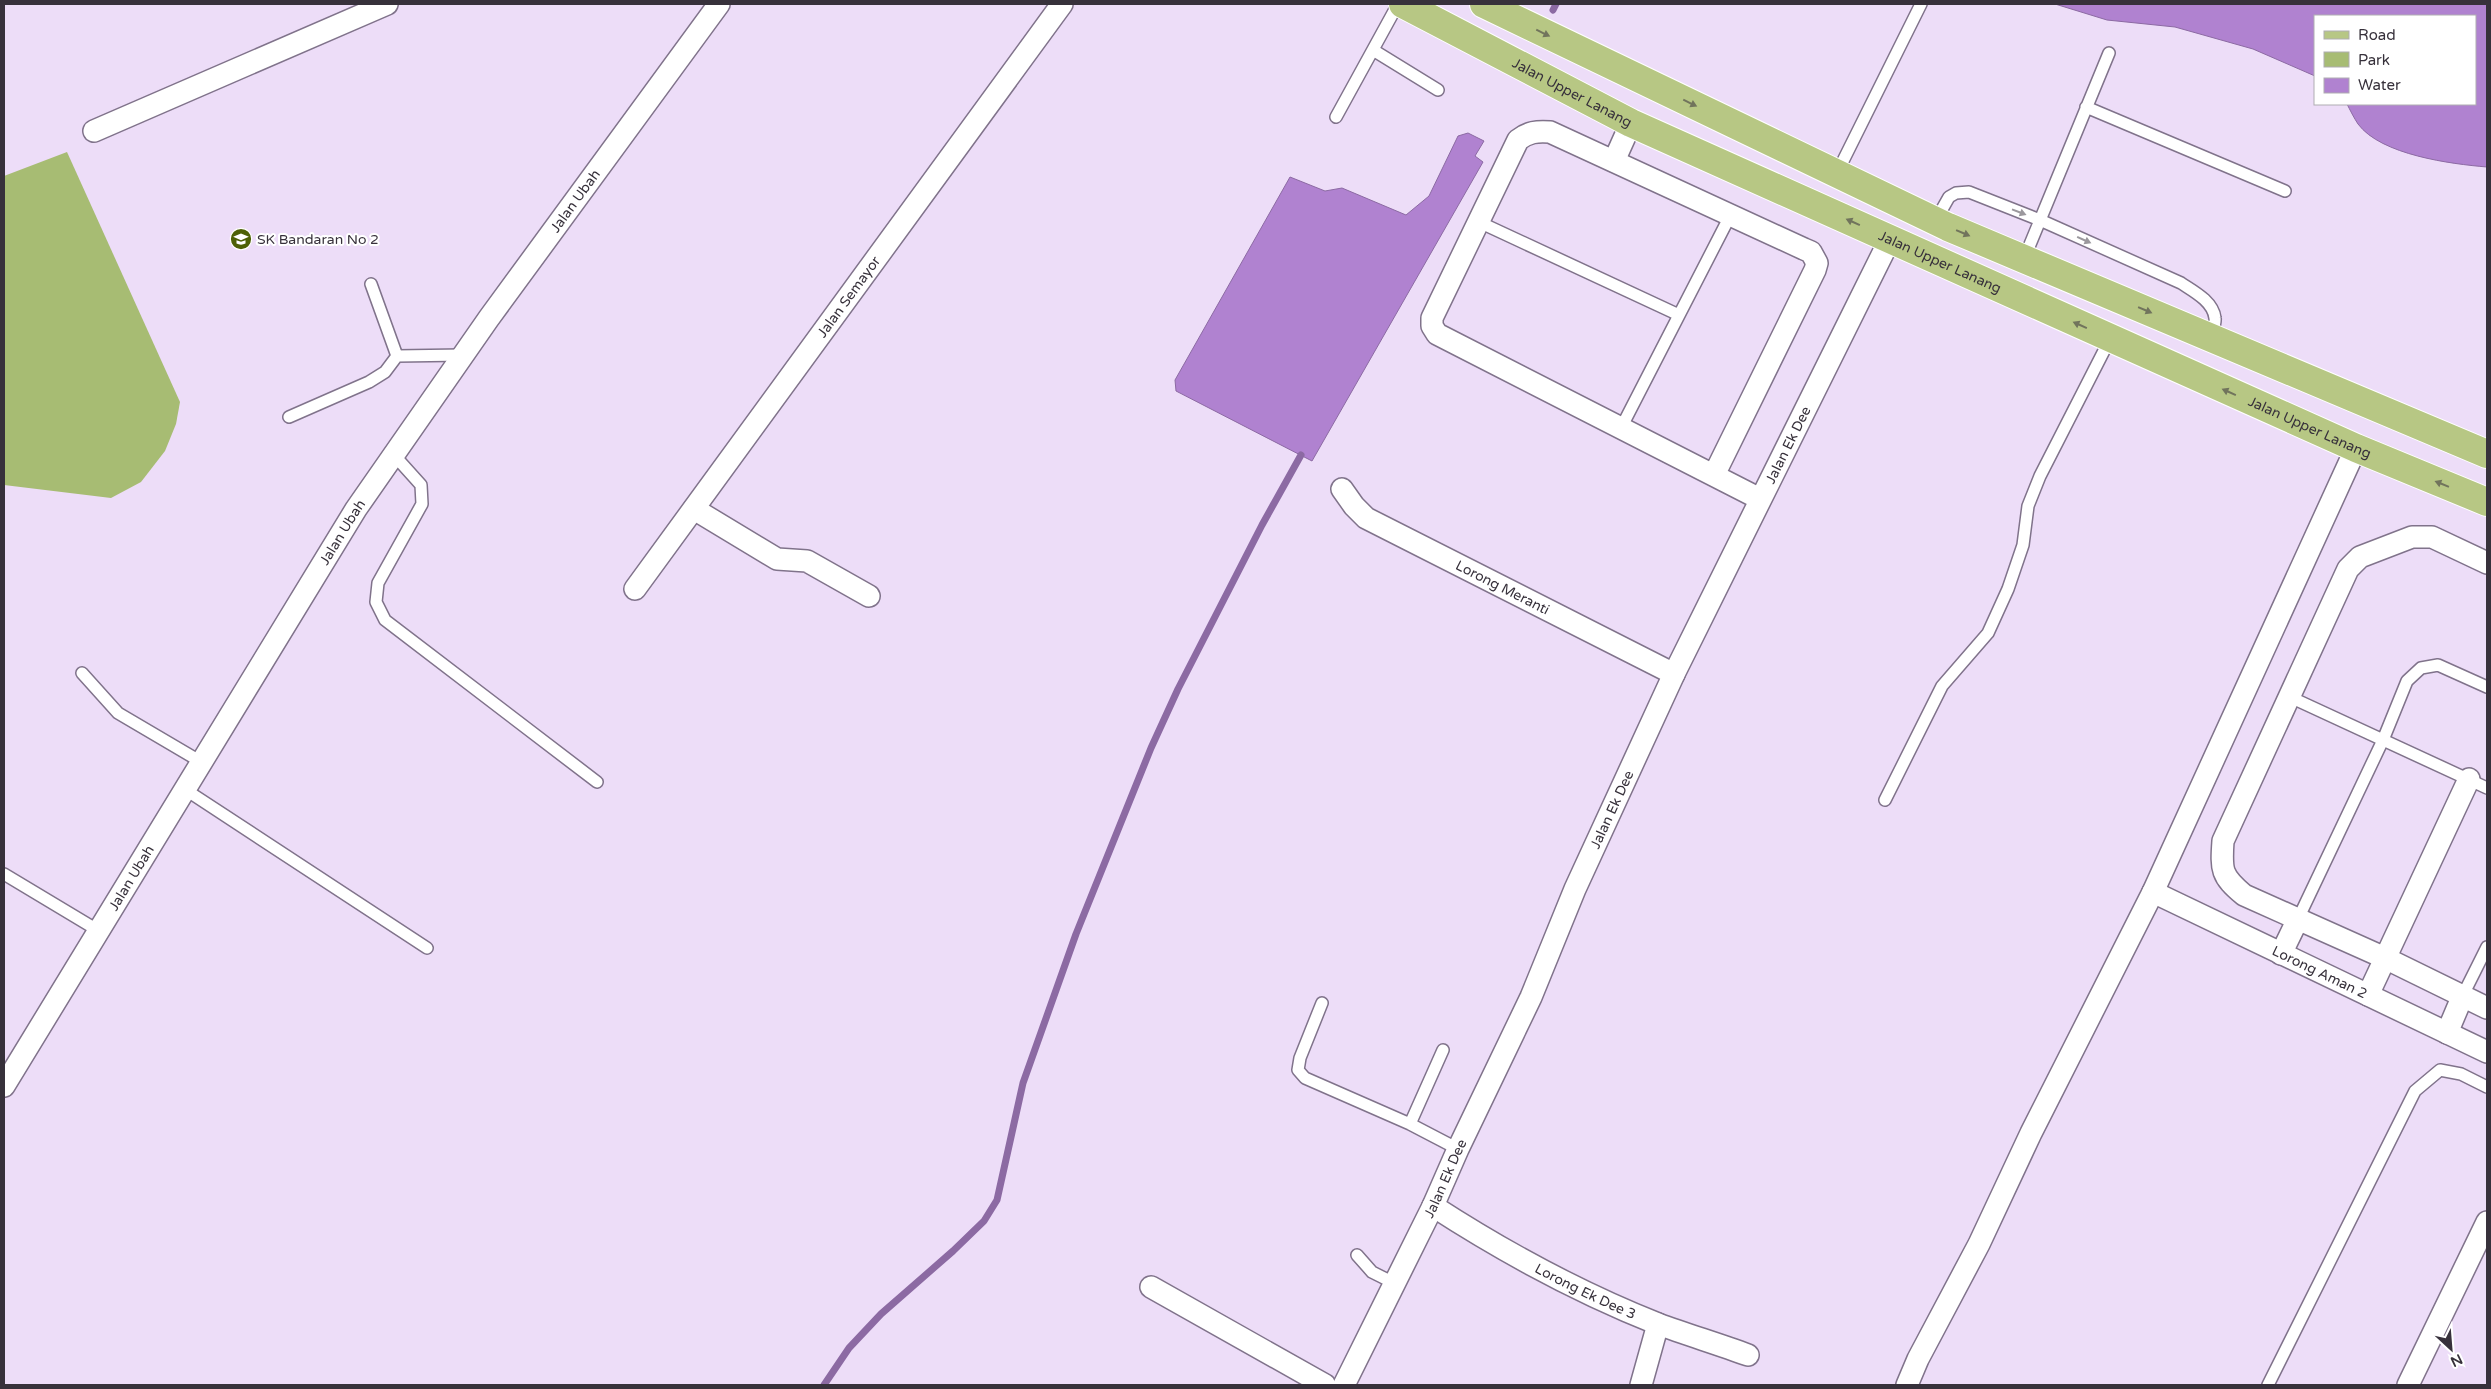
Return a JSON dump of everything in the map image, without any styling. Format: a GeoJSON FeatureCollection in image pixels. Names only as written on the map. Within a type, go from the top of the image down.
{"type":"FeatureCollection","features":[{"type":"Feature","properties":{"kind":"main road","name":"Jalan Upper Lanang"},"geometry":{"type":"LineString","coordinates":[[1403,4],[1631,123],[2356,448],[2487,502]]}},
{"type":"Feature","properties":{"kind":"main road"},"geometry":{"type":"LineString","coordinates":[[1484,4],[1515,11],[1837,173],[1936,220],[2487,454]]}},
{"type":"Feature","properties":{"kind":"street"},"geometry":{"type":"LineString","coordinates":[[94,131],[387,4]]}},
{"type":"Feature","properties":{"kind":"street","name":"Jalan Ubah"},"geometry":{"type":"LineString","coordinates":[[4,1086],[203,763],[356,509],[463,356],[720,4]]}},
{"type":"Feature","properties":{"kind":"street","name":"Jalan Semayor"},"geometry":{"type":"LineString","coordinates":[[635,589],[1062,4]]}},
{"type":"Feature","properties":{"kind":"street"},"geometry":{"type":"LineString","coordinates":[[1614,161],[1631,123]]}},
{"type":"Feature","properties":{"kind":"street"},"geometry":{"type":"LineString","coordinates":[[1714,475],[1817,263],[1811,252],[1550,132],[1534,131],[1525,135],[1518,140],[1432,318],[1434,330],[1760,499]]}},
{"type":"Feature","properties":{"kind":"street","name":"Jalan Ek Dee"},"geometry":{"type":"LineString","coordinates":[[1344,1385],[1433,1206],[1458,1149],[1531,998],[1575,889],[1674,674],[1890,239]]}},
{"type":"Feature","properties":{"kind":"street"},"geometry":{"type":"LineString","coordinates":[[1907,1385],[1918,1359],[1979,1244],[2031,1133],[2153,892],[2356,448]]}},
{"type":"Feature","properties":{"kind":"street","name":"Lorong Meranti"},"geometry":{"type":"LineString","coordinates":[[1342,489],[1354,506],[1366,518],[1674,674]]}},
{"type":"Feature","properties":{"kind":"street"},"geometry":{"type":"LineString","coordinates":[[694,509],[777,559],[807,561],[869,596]]}},
{"type":"Feature","properties":{"kind":"street"},"geometry":{"type":"LineString","coordinates":[[2485,556],[2432,537],[2412,536],[2360,557],[2348,569],[2223,841],[2221,865],[2227,881],[2244,895],[2385,958],[2487,1008]]}},
{"type":"Feature","properties":{"kind":"street"},"geometry":{"type":"LineString","coordinates":[[2368,995],[2385,958],[2478,783]]}},
{"type":"Feature","properties":{"kind":"street","name":"Lorong Aman 2"},"geometry":{"type":"LineString","coordinates":[[2153,892],[2487,1052]]}},
{"type":"Feature","properties":{"kind":"street"},"geometry":{"type":"LineString","coordinates":[[2281,954],[2298,920]]}},
{"type":"Feature","properties":{"kind":"street"},"geometry":{"type":"LineString","coordinates":[[2447,1033],[2463,996]]}},
{"type":"Feature","properties":{"kind":"street","name":"Lorong Ek Dee 3"},"geometry":{"type":"LineString","coordinates":[[1433,1206],[1482,1238],[1528,1263],[1658,1324],[1748,1355]]}},
{"type":"Feature","properties":{"kind":"street"},"geometry":{"type":"LineString","coordinates":[[2408,1385],[2487,1222]]}},
{"type":"Feature","properties":{"kind":"street"},"geometry":{"type":"LineString","coordinates":[[1151,1287],[1325,1385]]}},
{"type":"Feature","properties":{"kind":"street"},"geometry":{"type":"LineString","coordinates":[[1641,1385],[1658,1324]]}},
{"type":"Feature","properties":{"kind":"lane"},"geometry":{"type":"LineString","coordinates":[[1336,117],[1398,4]]}},
{"type":"Feature","properties":{"kind":"lane"},"geometry":{"type":"LineString","coordinates":[[1837,173],[1921,4]]}},
{"type":"Feature","properties":{"kind":"lane"},"geometry":{"type":"LineString","coordinates":[[1373,50],[1438,90]]}},
{"type":"Feature","properties":{"kind":"lane"},"geometry":{"type":"LineString","coordinates":[[2024,259],[2109,52]]}},
{"type":"Feature","properties":{"kind":"lane"},"geometry":{"type":"LineString","coordinates":[[2086,107],[2285,191]]}},
{"type":"Feature","properties":{"kind":"lane"},"geometry":{"type":"LineString","coordinates":[[1936,220],[1949,197],[1956,193],[1969,192],[2040,220],[2181,283],[2198,294],[2208,304],[2215,318],[2211,338]]}},
{"type":"Feature","properties":{"kind":"lane"},"geometry":{"type":"LineString","coordinates":[[1622,428],[1730,216]]}},
{"type":"Feature","properties":{"kind":"lane"},"geometry":{"type":"LineString","coordinates":[[1479,222],[1679,315]]}},
{"type":"Feature","properties":{"kind":"lane"},"geometry":{"type":"LineString","coordinates":[[371,284],[397,356]]}},
{"type":"Feature","properties":{"kind":"lane"},"geometry":{"type":"LineString","coordinates":[[1885,800],[1942,686],[1988,633],[2008,589],[2023,545],[2028,506],[2037,484],[2110,339]]}},
{"type":"Feature","properties":{"kind":"lane"},"geometry":{"type":"LineString","coordinates":[[397,356],[463,356]]}},
{"type":"Feature","properties":{"kind":"lane"},"geometry":{"type":"LineString","coordinates":[[289,417],[369,382],[385,372],[397,356]]}},
{"type":"Feature","properties":{"kind":"lane"},"geometry":{"type":"LineString","coordinates":[[394,455],[421,485],[422,504],[378,583],[376,602],[385,620],[597,782]]}},
{"type":"Feature","properties":{"kind":"lane"},"geometry":{"type":"LineString","coordinates":[[2298,920],[2383,740],[2407,681],[2420,668],[2438,665],[2487,686]]}},
{"type":"Feature","properties":{"kind":"lane"},"geometry":{"type":"LineString","coordinates":[[82,673],[118,713],[203,763]]}},
{"type":"Feature","properties":{"kind":"lane"},"geometry":{"type":"LineString","coordinates":[[2290,697],[2478,783]]}},
{"type":"Feature","properties":{"kind":"lane"},"geometry":{"type":"LineString","coordinates":[[186,790],[427,948]]}},
{"type":"Feature","properties":{"kind":"lane"},"geometry":{"type":"LineString","coordinates":[[4,874],[98,931]]}},
{"type":"Feature","properties":{"kind":"lane"},"geometry":{"type":"LineString","coordinates":[[2463,996],[2487,947]]}},
{"type":"Feature","properties":{"kind":"lane"},"geometry":{"type":"LineString","coordinates":[[1322,1003],[1300,1058],[1298,1070],[1305,1078],[1410,1124],[1458,1149]]}},
{"type":"Feature","properties":{"kind":"lane"},"geometry":{"type":"LineString","coordinates":[[1410,1124],[1442,1050]]}},
{"type":"Feature","properties":{"kind":"lane"},"geometry":{"type":"LineString","coordinates":[[2268,1385],[2415,1091],[2440,1070],[2461,1074],[2487,1087]]}},
{"type":"Feature","properties":{"kind":"lane"},"geometry":{"type":"LineString","coordinates":[[1357,1255],[1372,1272],[1394,1283]]}},
{"type":"Feature","properties":{"kind":"green space"},"geometry":{"type":"Polygon","coordinates":[[[67,152],[180,402],[176,424],[165,451],[141,482],[111,498],[4,485],[4,176],[67,152]]]}},
{"type":"Feature","properties":{"kind":"water"},"geometry":{"type":"Polygon","coordinates":[[[2055,4],[2487,4],[2487,167],[2418,156],[2383,143],[2369,135],[2358,124],[2348,105],[2476,105],[2476,15],[2314,15],[2314,76],[2253,49],[2175,27],[2107,20],[2055,4]]]}},
{"type":"Feature","properties":{"kind":"water"},"geometry":{"type":"Polygon","coordinates":[[[1468,133],[1484,141],[1475,156],[1483,162],[1312,461],[1176,391],[1175,380],[1290,177],[1325,191],[1342,188],[1406,215],[1429,196],[1458,136],[1468,133]]]}},
{"type":"Feature","properties":{"kind":"waterway"},"geometry":{"type":"LineString","coordinates":[[1553,10],[1556,4]]}},
{"type":"Feature","properties":{"kind":"waterway"},"geometry":{"type":"LineString","coordinates":[[824,1385],[849,1348],[881,1314],[984,1221],[997,1200],[1023,1083],[1076,934],[1151,748],[1178,689],[1262,525],[1301,455]]}},
{"type":"Feature","properties":{"kind":"place","name":"SK Bandaran No 2"},"geometry":{"type":"Point","coordinates":[241,239]}}]}
